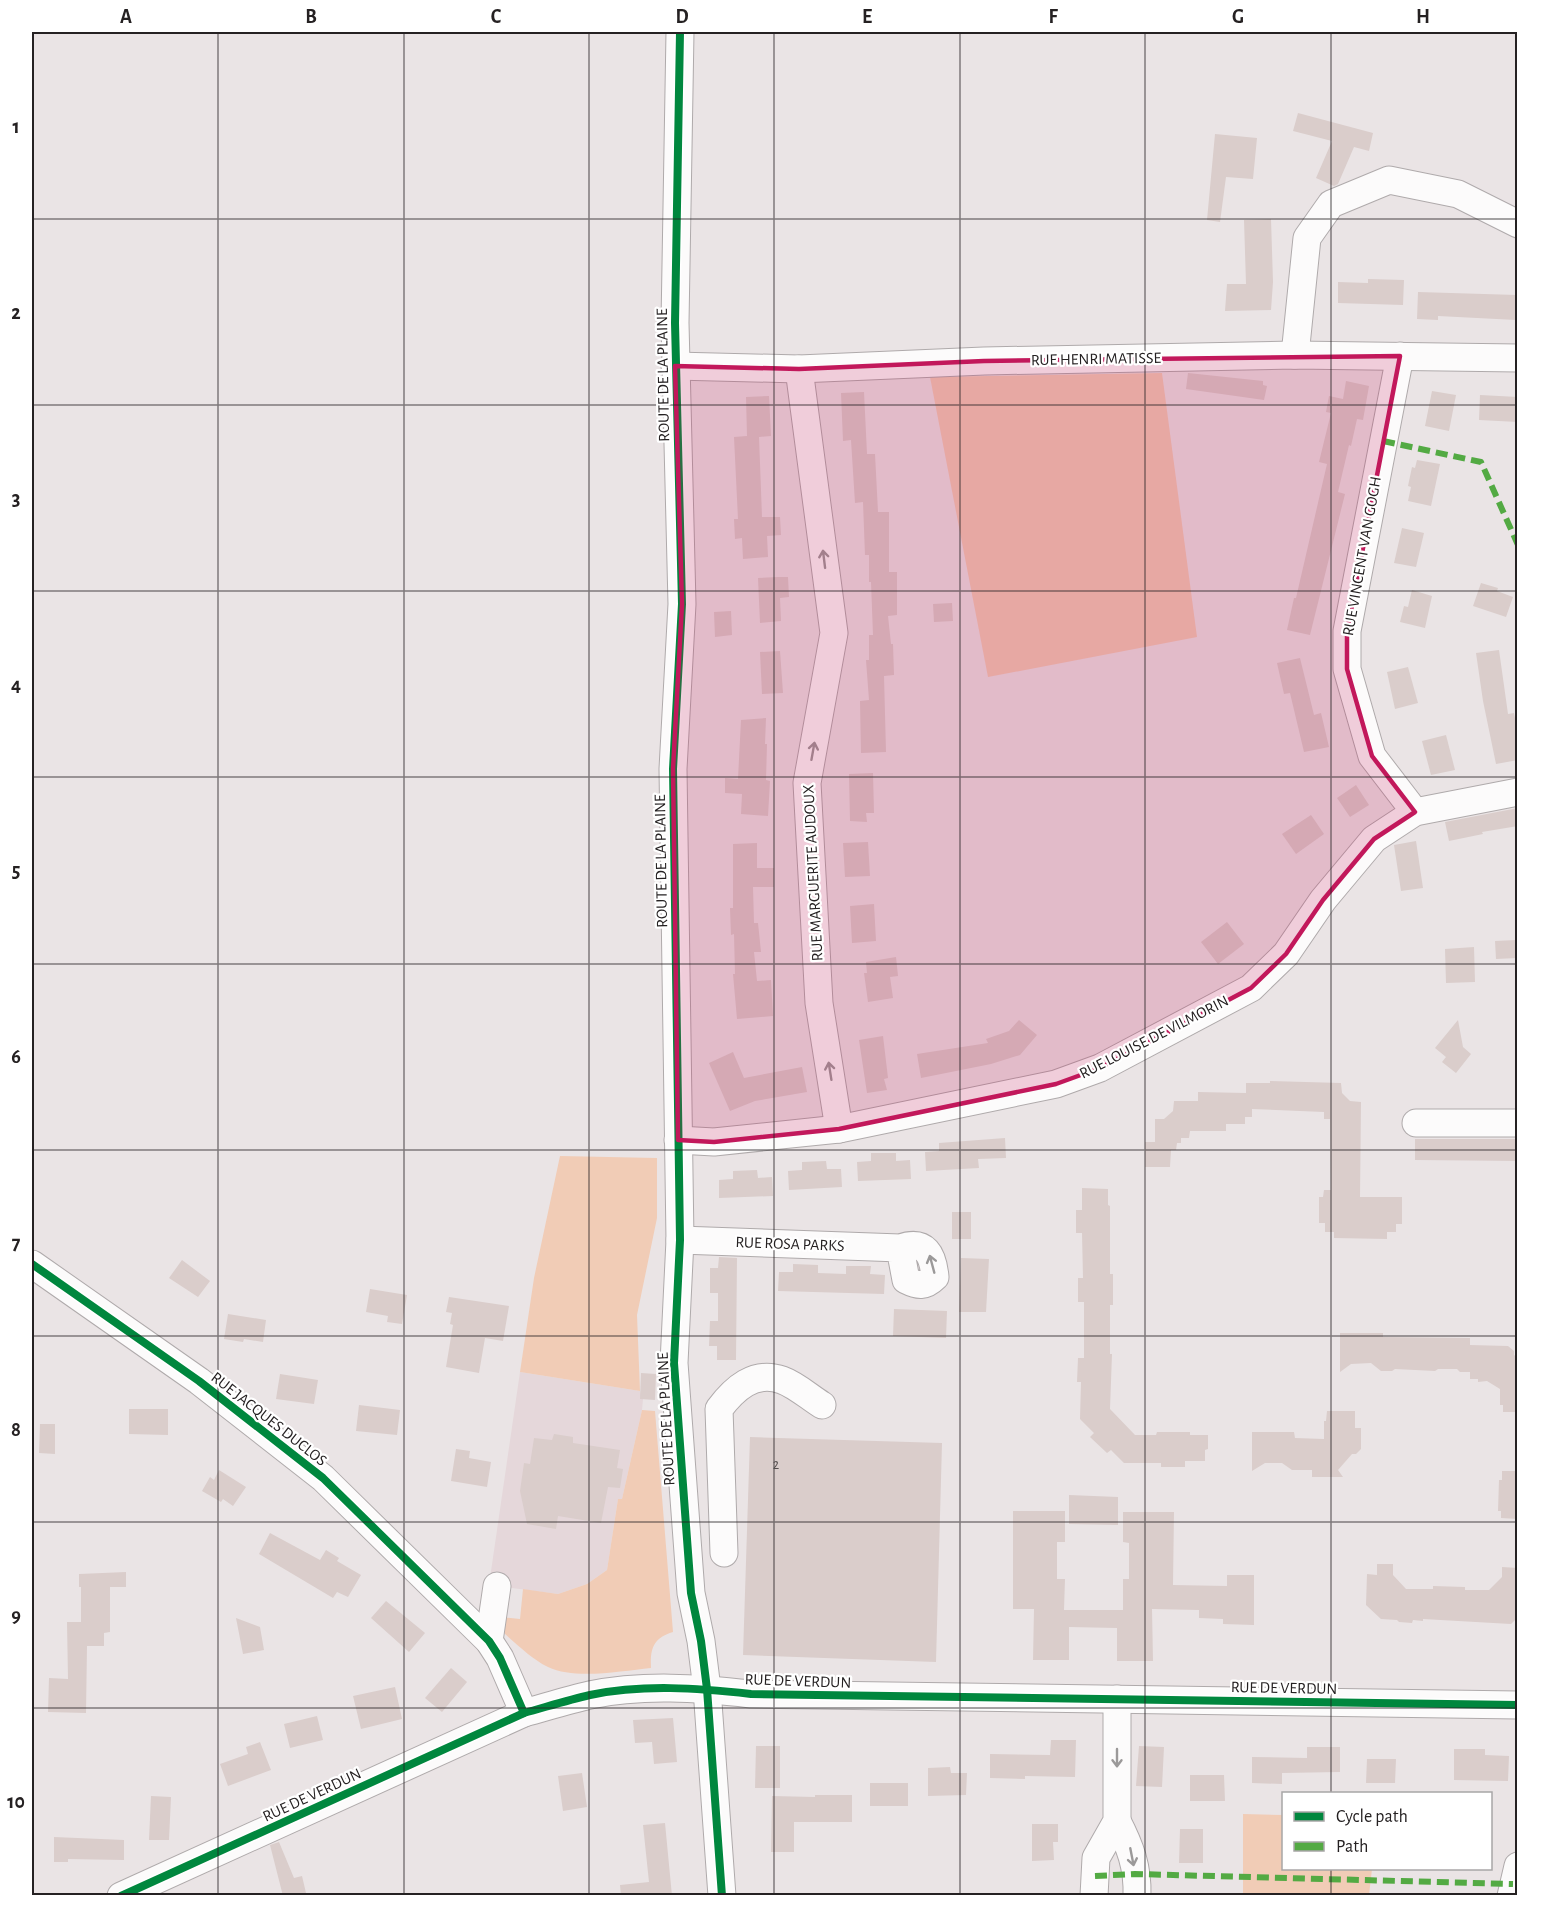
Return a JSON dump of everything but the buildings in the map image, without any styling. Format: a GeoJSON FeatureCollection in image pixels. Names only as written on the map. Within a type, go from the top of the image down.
{"type":"FeatureCollection","features":[{"type":"Feature","properties":{"kind":"street","name":"ROUTE DE LA PLAINE"},"geometry":{"type":"LineString","coordinates":[[680,32],[675,366],[682,604],[673,770],[680,1240],[675,1341],[691,1593],[701,1641],[723,1896]]}},
{"type":"Feature","properties":{"kind":"street"},"geometry":{"type":"LineString","coordinates":[[1295,355],[1307,238],[1331,204],[1389,180],[1458,194],[1518,224]]}},
{"type":"Feature","properties":{"kind":"street","name":"RUE HENRI MATISSE"},"geometry":{"type":"LineString","coordinates":[[675,366],[800,369],[984,361],[1295,355],[1518,358]]}},
{"type":"Feature","properties":{"kind":"street","name":"RUE VINCENT VAN GOGH"},"geometry":{"type":"LineString","coordinates":[[1400,357],[1347,631],[1347,669],[1372,756],[1415,812]]}},
{"type":"Feature","properties":{"kind":"street","name":"RUE MARGUERITE AUDOUX"},"geometry":{"type":"LineString","coordinates":[[800,369],[834,633],[807,783],[819,1003],[839,1129]]}},
{"type":"Feature","properties":{"kind":"street","name":"RUE LOUISE DE VILMORIN"},"geometry":{"type":"LineString","coordinates":[[678,1140],[714,1142],[839,1129],[1080,1077],[1251,988],[1286,954],[1323,900],[1374,839],[1415,812],[1518,792]]}},
{"type":"Feature","properties":{"kind":"street"},"geometry":{"type":"LineString","coordinates":[[1416,1123],[1518,1122]]}},
{"type":"Feature","properties":{"kind":"street","name":"RUE ROSA PARKS"},"geometry":{"type":"LineString","coordinates":[[680,1240],[900,1248]]}},
{"type":"Feature","properties":{"kind":"street","name":"RUE JACQUES DUCLOS"},"geometry":{"type":"LineString","coordinates":[[32,1264],[199,1381],[322,1478],[489,1641],[500,1658],[524,1713]]}},
{"type":"Feature","properties":{"kind":"street"},"geometry":{"type":"LineString","coordinates":[[724,1553],[719,1409],[732,1391],[748,1381],[769,1378],[782,1380],[822,1405]]}},
{"type":"Feature","properties":{"kind":"street"},"geometry":{"type":"LineString","coordinates":[[678,1412],[719,1409]]}},
{"type":"Feature","properties":{"kind":"street"},"geometry":{"type":"LineString","coordinates":[[489,1641],[497,1586]]}},
{"type":"Feature","properties":{"kind":"street","name":"RUE DE VERDUN"},"geometry":{"type":"LineString","coordinates":[[121,1896],[524,1713],[592,1695],[663,1687],[762,1694],[1518,1705]]}},
{"type":"Feature","properties":{"kind":"street"},"geometry":{"type":"LineString","coordinates":[[1117,1700],[1117,1821],[1131,1849],[1137,1896]]}},
{"type":"Feature","properties":{"kind":"street"},"geometry":{"type":"LineString","coordinates":[[1094,1896],[1096,1858],[1117,1821]]}},
{"type":"Feature","properties":{"kind":"street"},"geometry":{"type":"LineString","coordinates":[[1511,1896],[1518,1866]]}},
{"type":"Feature","properties":{"kind":"highlighted area"},"geometry":{"type":"Polygon","coordinates":[[[1400,356],[1347,631],[1347,669],[1372,756],[1415,812],[1374,839],[1323,900],[1286,954],[1251,988],[1100,1068],[1056,1084],[839,1129],[714,1142],[678,1140],[673,769],[682,604],[675,366],[799,369],[984,361],[1400,356]]]}},
{"type":"Feature","properties":{"kind":"shaded area"},"geometry":{"type":"Polygon","coordinates":[[[1162,373],[1197,637],[988,677],[930,377],[1162,373]]]}},
{"type":"Feature","properties":{"kind":"shaded area"},"geometry":{"type":"Polygon","coordinates":[[[560,1156],[657,1158],[657,1218],[637,1315],[640,1391],[520,1372],[534,1278],[560,1156]]]}},
{"type":"Feature","properties":{"kind":"shaded area"},"geometry":{"type":"Polygon","coordinates":[[[520,1372],[640,1391],[643,1399],[622,1499],[618,1499],[607,1570],[587,1584],[558,1594],[489,1585],[520,1372]]]}},
{"type":"Feature","properties":{"kind":"shaded area"},"geometry":{"type":"Polygon","coordinates":[[[642,1410],[655,1411],[673,1632],[661,1637],[654,1645],[651,1668],[598,1674],[559,1671],[535,1659],[499,1629],[501,1617],[520,1619],[523,1589],[558,1594],[587,1584],[607,1570],[618,1499],[622,1499],[642,1410]]]}},
{"type":"Feature","properties":{"kind":"shaded area"},"geometry":{"type":"Polygon","coordinates":[[[1243,1814],[1282,1815],[1282,1870],[1372,1870],[1369,1895],[1243,1895],[1243,1814]]]}},
{"type":"Feature","properties":{"kind":"marked path"},"geometry":{"type":"LineString","coordinates":[[1383,441],[1481,462],[1518,545]]}},
{"type":"Feature","properties":{"kind":"marked path"},"geometry":{"type":"LineString","coordinates":[[1095,1876],[1135,1874],[1513,1884]]}},
{"type":"Feature","properties":{"kind":"cycle path"},"geometry":{"type":"LineString","coordinates":[[680,32],[675,323],[682,604],[673,769],[680,1240],[674,1363],[691,1593],[701,1641],[707,1689],[722,1896]]}},
{"type":"Feature","properties":{"kind":"cycle path"},"geometry":{"type":"LineString","coordinates":[[32,1264],[199,1381],[323,1478],[489,1641],[500,1658],[524,1713]]}},
{"type":"Feature","properties":{"kind":"cycle path"},"geometry":{"type":"LineString","coordinates":[[121,1896],[524,1713],[582,1697],[630,1689],[670,1688],[751,1694],[1518,1705]]}}]}
